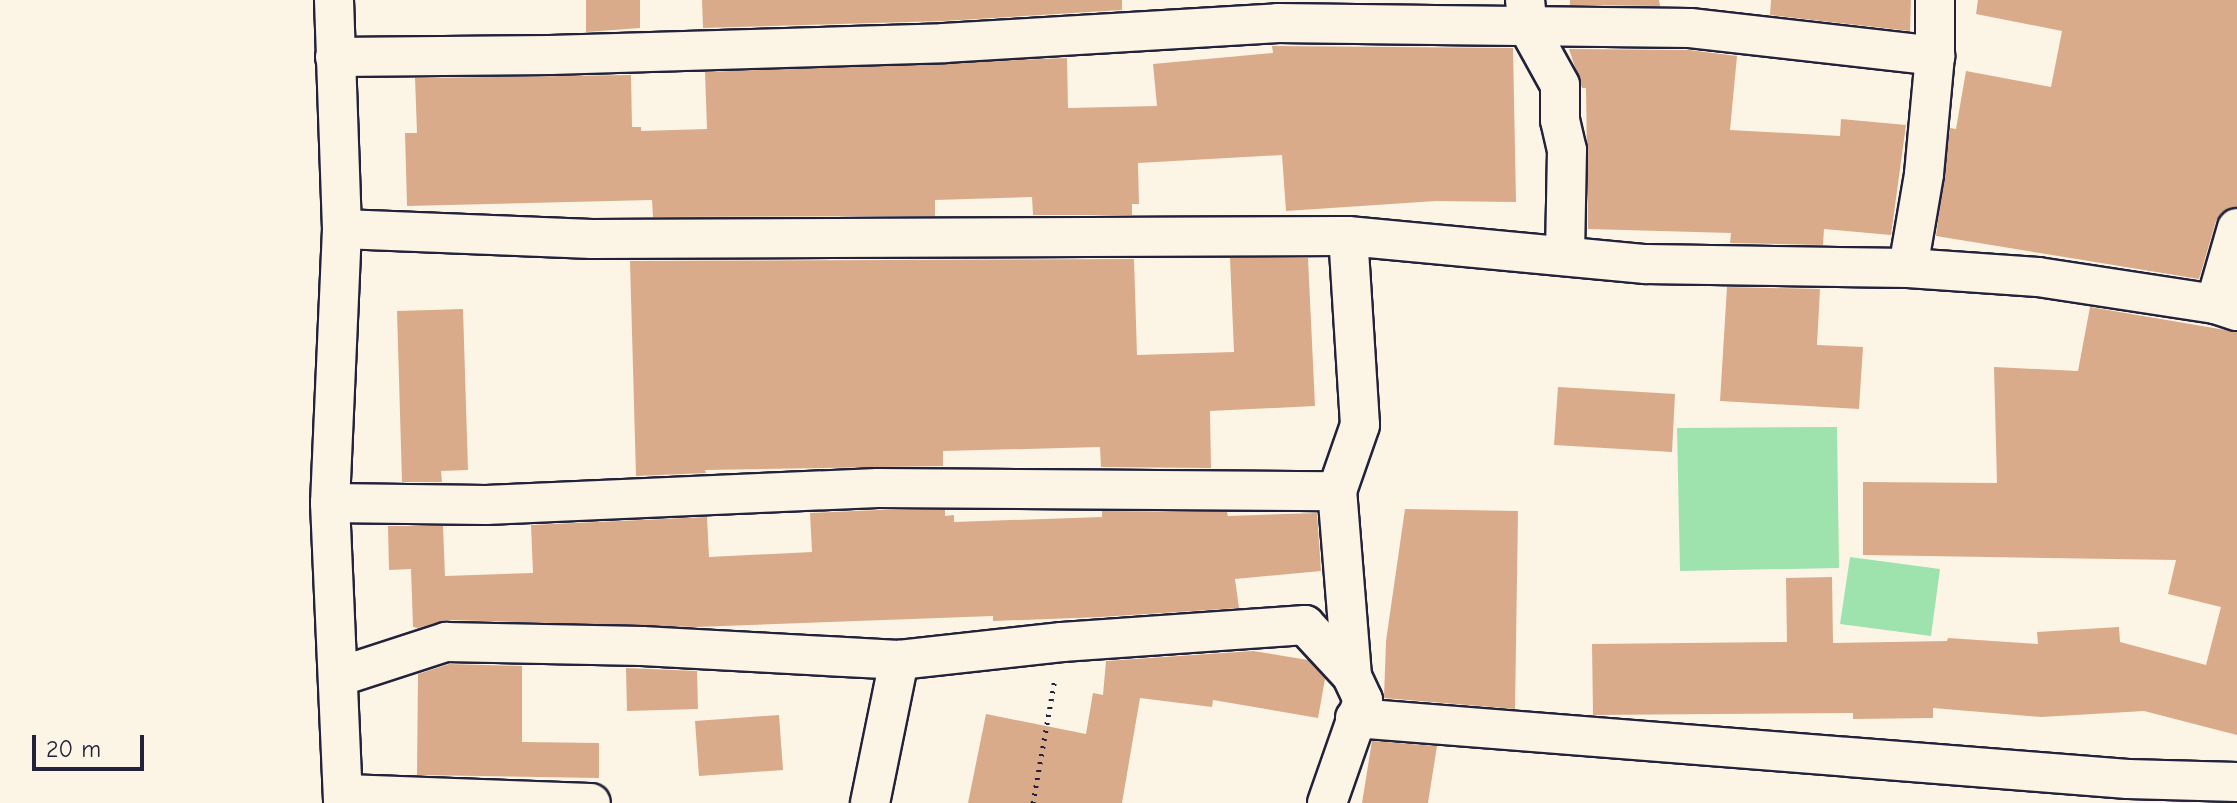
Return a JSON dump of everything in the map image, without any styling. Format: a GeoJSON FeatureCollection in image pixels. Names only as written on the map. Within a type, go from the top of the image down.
{"type":"FeatureCollection","features":[{"type":"Feature","properties":{"kind":"street"},"geometry":{"type":"LineString","coordinates":[[334,0],[342,229],[330,503],[343,798],[591,803]]}},
{"type":"Feature","properties":{"kind":"street"},"geometry":{"type":"LineString","coordinates":[[1908,268],[1924,174],[1935,56],[1935,0]]}},
{"type":"Feature","properties":{"kind":"street"},"geometry":{"type":"LineString","coordinates":[[335,57],[550,55],[944,43],[1278,23],[1526,14],[1690,28],[1935,56]]}},
{"type":"Feature","properties":{"kind":"street"},"geometry":{"type":"LineString","coordinates":[[1526,14],[1560,85],[1560,120],[1567,150],[1565,255]]}},
{"type":"Feature","properties":{"kind":"street"},"geometry":{"type":"LineString","coordinates":[[342,229],[592,239],[1348,236],[1646,264],[1908,268],[2038,277],[2226,308],[2237,228]]}},
{"type":"Feature","properties":{"kind":"street"},"geometry":{"type":"LineString","coordinates":[[1348,236],[1360,425],[1337,491],[1352,676]]}},
{"type":"Feature","properties":{"kind":"street"},"geometry":{"type":"LineString","coordinates":[[330,503],[486,505],[878,488],[1337,491]]}},
{"type":"Feature","properties":{"kind":"street"},"geometry":{"type":"LineString","coordinates":[[338,677],[446,642],[642,646],[899,660],[1062,642],[1305,625],[1352,676],[1363,700],[1327,803]]}},
{"type":"Feature","properties":{"kind":"street"},"geometry":{"type":"LineString","coordinates":[[870,803],[899,660]]}},
{"type":"Feature","properties":{"kind":"street"},"geometry":{"type":"LineString","coordinates":[[1355,718],[2128,779],[2237,782]]}},
{"type":"Feature","properties":{"kind":"path"},"geometry":{"type":"LineString","coordinates":[[1033,803],[1062,642]]}},
{"type":"Feature","properties":{"kind":"green space"},"geometry":{"type":"Polygon","coordinates":[[[1837,427],[1839,568],[1680,571],[1677,428],[1837,427]]]}},
{"type":"Feature","properties":{"kind":"green space"},"geometry":{"type":"Polygon","coordinates":[[[1850,557],[1940,569],[1931,636],[1840,624],[1850,557]]]}},
{"type":"Feature","properties":{"kind":"building"},"geometry":{"type":"Polygon","coordinates":[[[586,0],[640,0],[640,28],[586,32],[586,0]]]}},
{"type":"Feature","properties":{"kind":"building"},"geometry":{"type":"Polygon","coordinates":[[[702,0],[1122,0],[1122,10],[943,21],[703,28],[702,0]]]}},
{"type":"Feature","properties":{"kind":"building"},"geometry":{"type":"Polygon","coordinates":[[[1570,0],[1659,0],[1660,6],[1570,5],[1570,0]]]}},
{"type":"Feature","properties":{"kind":"building"},"geometry":{"type":"Polygon","coordinates":[[[1771,0],[1911,0],[1910,31],[1770,15],[1771,0]]]}},
{"type":"Feature","properties":{"kind":"building"},"geometry":{"type":"Polygon","coordinates":[[[1978,0],[2237,0],[2237,207],[2222,212],[2216,221],[2199,279],[1936,236],[1950,128],[1956,129],[1966,71],[2051,87],[2062,31],[1976,14],[1978,0]]]}},
{"type":"Feature","properties":{"kind":"building"},"geometry":{"type":"Polygon","coordinates":[[[1272,46],[1513,48],[1516,202],[1436,201],[1286,211],[1282,155],[1138,163],[1139,204],[1132,204],[1132,215],[1033,215],[1032,197],[935,200],[935,216],[653,217],[652,200],[407,206],[405,133],[417,133],[415,78],[631,75],[632,127],[641,127],[641,131],[707,129],[705,72],[1067,58],[1068,108],[1157,106],[1153,64],[1273,53],[1272,46]]]}},
{"type":"Feature","properties":{"kind":"building"},"geometry":{"type":"Polygon","coordinates":[[[1569,49],[1689,50],[1737,56],[1730,130],[1840,136],[1841,119],[1906,125],[1891,235],[1824,229],[1823,245],[1730,243],[1731,233],[1588,229],[1586,88],[1582,88],[1569,49]]]}},
{"type":"Feature","properties":{"kind":"building"},"geometry":{"type":"Polygon","coordinates":[[[1230,258],[1308,258],[1315,406],[1210,411],[1211,468],[1101,467],[1100,447],[943,451],[943,466],[705,470],[706,473],[636,476],[630,261],[1134,259],[1137,355],[1234,352],[1230,258]]]}},
{"type":"Feature","properties":{"kind":"building"},"geometry":{"type":"Polygon","coordinates":[[[1727,287],[1820,289],[1817,345],[1863,347],[1859,409],[1720,401],[1727,287]]]}},
{"type":"Feature","properties":{"kind":"building"},"geometry":{"type":"Polygon","coordinates":[[[2090,307],[2237,332],[2237,735],[2144,711],[2041,717],[1933,708],[1933,718],[1853,719],[1853,713],[1593,715],[1592,644],[1787,642],[1786,578],[1832,577],[1833,643],[1947,641],[1948,638],[2038,644],[2037,632],[2119,627],[2120,642],[2206,665],[2221,607],[2168,594],[2176,560],[1863,555],[1863,482],[1997,483],[1994,367],[2078,371],[2090,307]]]}},
{"type":"Feature","properties":{"kind":"building"},"geometry":{"type":"Polygon","coordinates":[[[463,309],[468,470],[441,471],[442,482],[402,482],[397,311],[463,309]]]}},
{"type":"Feature","properties":{"kind":"building"},"geometry":{"type":"Polygon","coordinates":[[[1558,387],[1675,394],[1672,452],[1554,445],[1558,387]]]}},
{"type":"Feature","properties":{"kind":"building"},"geometry":{"type":"Polygon","coordinates":[[[1405,509],[1518,511],[1515,709],[1384,698],[1386,641],[1405,509]]]}},
{"type":"Feature","properties":{"kind":"building"},"geometry":{"type":"Polygon","coordinates":[[[945,510],[945,516],[954,515],[954,522],[1102,517],[1102,511],[1227,512],[1228,516],[1317,513],[1321,571],[1235,579],[1239,608],[1100,617],[993,621],[993,616],[696,627],[446,620],[418,628],[413,627],[411,569],[389,570],[388,526],[443,526],[445,576],[533,573],[531,525],[707,517],[709,557],[812,552],[810,513],[945,510]]]}},
{"type":"Feature","properties":{"kind":"building"},"geometry":{"type":"Polygon","coordinates":[[[1253,651],[1308,660],[1325,679],[1318,718],[1213,700],[1212,707],[1140,698],[1122,803],[968,803],[986,714],[1086,734],[1093,693],[1103,695],[1106,661],[1253,651]]]}},
{"type":"Feature","properties":{"kind":"building"},"geometry":{"type":"Polygon","coordinates":[[[449,664],[522,666],[522,742],[599,743],[599,778],[417,775],[418,674],[449,664]]]}},
{"type":"Feature","properties":{"kind":"building"},"geometry":{"type":"Polygon","coordinates":[[[626,668],[697,671],[698,709],[627,711],[626,668]]]}},
{"type":"Feature","properties":{"kind":"building"},"geometry":{"type":"Polygon","coordinates":[[[779,715],[783,770],[699,776],[695,721],[779,715]]]}},
{"type":"Feature","properties":{"kind":"building"},"geometry":{"type":"Polygon","coordinates":[[[1372,741],[1437,746],[1428,803],[1362,803],[1372,741]]]}}]}
